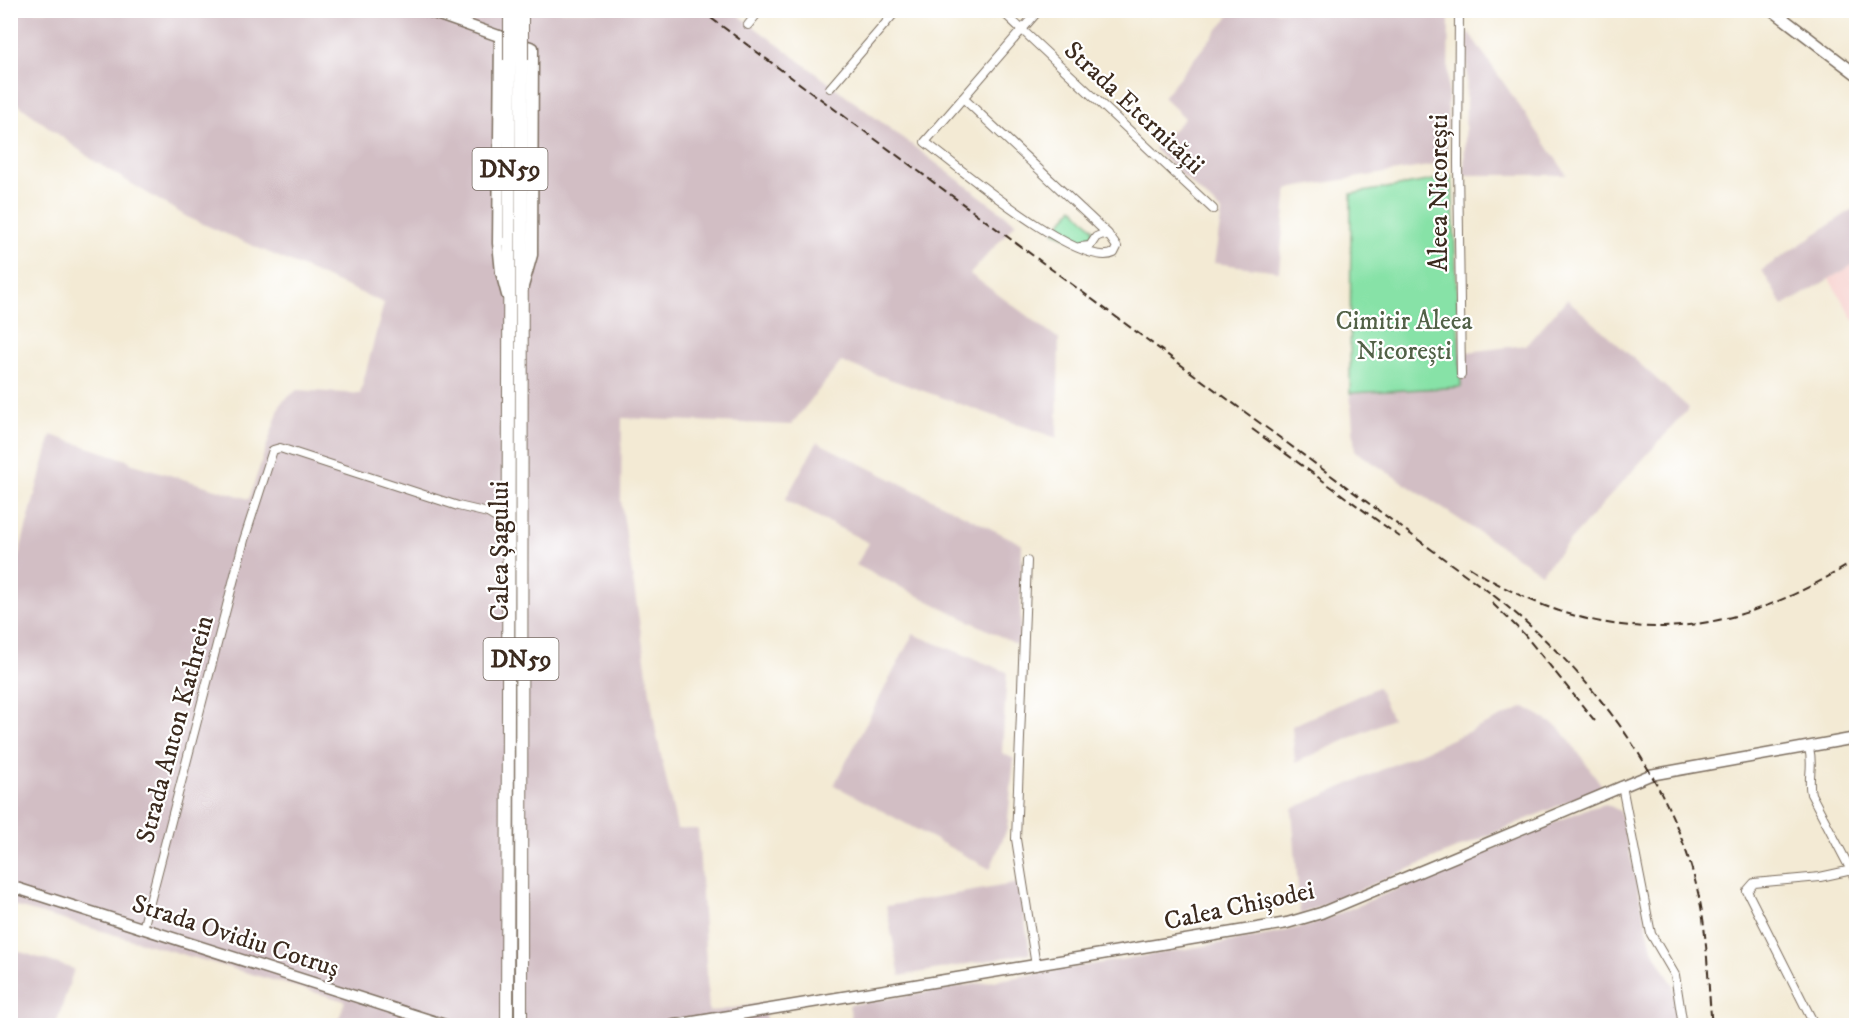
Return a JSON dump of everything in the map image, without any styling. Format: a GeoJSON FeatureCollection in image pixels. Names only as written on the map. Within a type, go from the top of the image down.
{"type":"FeatureCollection","features":[{"type":"Feature","properties":{"kind":"main road"},"geometry":{"type":"LineString","coordinates":[[425,10],[500,36]]}},
{"type":"Feature","properties":{"kind":"main road","name":"Calea Șagului"},"geometry":{"type":"LineString","coordinates":[[510,10],[516,60],[521,293],[521,1026]]}},
{"type":"Feature","properties":{"kind":"main road","name":"Calea Șagului"},"geometry":{"type":"LineString","coordinates":[[507,1026],[510,303],[516,60],[522,10]]}},
{"type":"Feature","properties":{"kind":"main road"},"geometry":{"type":"LineString","coordinates":[[1772,10],[1857,74]]}},
{"type":"Feature","properties":{"kind":"main road","name":"Calea Șagului"},"geometry":{"type":"LineString","coordinates":[[510,303],[501,272],[498,243],[500,36],[533,48],[532,255],[521,293]]}},
{"type":"Feature","properties":{"kind":"main road","name":"Calea Chișodei"},"geometry":{"type":"LineString","coordinates":[[669,1026],[1036,966],[1305,918],[1622,786],[1666,771],[1857,738]]}},
{"type":"Feature","properties":{"kind":"main road","name":"Strada Ovidiu Cotruș"},"geometry":{"type":"LineString","coordinates":[[10,886],[448,1026]]}},
{"type":"Feature","properties":{"kind":"street"},"geometry":{"type":"LineString","coordinates":[[748,25],[760,10]]}},
{"type":"Feature","properties":{"kind":"street"},"geometry":{"type":"LineString","coordinates":[[830,88],[897,10]]}},
{"type":"Feature","properties":{"kind":"street","name":"Strada Eternității"},"geometry":{"type":"LineString","coordinates":[[1001,10],[1214,209]]}},
{"type":"Feature","properties":{"kind":"street"},"geometry":{"type":"LineString","coordinates":[[963,98],[1116,243],[1116,251],[1110,255],[1099,253],[1045,232],[926,142],[963,98],[1022,29],[1039,10]]}},
{"type":"Feature","properties":{"kind":"street","name":"Aleea Nicorești"},"geometry":{"type":"LineString","coordinates":[[1459,10],[1458,163],[1461,375]]}},
{"type":"Feature","properties":{"kind":"street"},"geometry":{"type":"LineString","coordinates":[[1080,247],[1089,247],[1099,230],[1097,225]]}},
{"type":"Feature","properties":{"kind":"street"},"geometry":{"type":"LineString","coordinates":[[1094,239],[1101,234],[1109,236]]}},
{"type":"Feature","properties":{"kind":"street"},"geometry":{"type":"LineString","coordinates":[[1094,239],[1094,248],[1099,253]]}},
{"type":"Feature","properties":{"kind":"street","name":"Strada Anton Kathrein"},"geometry":{"type":"LineString","coordinates":[[143,928],[244,540],[276,448],[458,506],[488,513]]}},
{"type":"Feature","properties":{"kind":"street"},"geometry":{"type":"LineString","coordinates":[[488,513],[509,504]]}},
{"type":"Feature","properties":{"kind":"street"},"geometry":{"type":"LineString","coordinates":[[488,513],[509,526]]}},
{"type":"Feature","properties":{"kind":"street"},"geometry":{"type":"LineString","coordinates":[[1027,561],[1016,839],[1036,966]]}},
{"type":"Feature","properties":{"kind":"street"},"geometry":{"type":"LineString","coordinates":[[1809,747],[1812,761],[1809,786],[1811,794],[1857,880]]}},
{"type":"Feature","properties":{"kind":"street"},"geometry":{"type":"LineString","coordinates":[[1622,786],[1651,934],[1675,975],[1683,1026]]}},
{"type":"Feature","properties":{"kind":"street"},"geometry":{"type":"LineString","coordinates":[[1815,1026],[1747,891],[1754,884],[1852,870]]}},
{"type":"Feature","properties":{"kind":"shaded area"},"geometry":{"type":"Polygon","coordinates":[[[10,11],[733,11],[1016,223],[970,274],[1059,339],[1057,438],[841,362],[791,425],[622,418],[621,501],[656,732],[677,829],[698,829],[709,1012],[763,1003],[767,1025],[337,1025],[345,1001],[11,905],[11,584],[51,435],[130,461],[130,463],[249,499],[281,403],[297,390],[360,394],[384,303],[187,217],[94,161],[11,99],[10,11]]]}},
{"type":"Feature","properties":{"kind":"shaded area"},"geometry":{"type":"Polygon","coordinates":[[[1233,11],[1449,11],[1447,163],[1287,189],[1279,271],[1214,263],[1222,212],[1154,149],[1185,118],[1163,97],[1233,11]]]}},
{"type":"Feature","properties":{"kind":"shaded area"},"geometry":{"type":"Polygon","coordinates":[[[1468,31],[1567,175],[1464,175],[1468,31]]]}},
{"type":"Feature","properties":{"kind":"shaded area"},"geometry":{"type":"Polygon","coordinates":[[[1856,207],[1856,263],[1783,306],[1762,270],[1856,207]]]}},
{"type":"Feature","properties":{"kind":"shaded area"},"geometry":{"type":"Polygon","coordinates":[[[1856,263],[1856,323],[1829,279],[1856,263]]]}},
{"type":"Feature","properties":{"kind":"shaded area"},"geometry":{"type":"Polygon","coordinates":[[[1567,299],[1689,408],[1541,573],[1355,451],[1350,393],[1460,387],[1459,353],[1526,345],[1567,299]]]}},
{"type":"Feature","properties":{"kind":"shaded area"},"geometry":{"type":"Polygon","coordinates":[[[817,442],[1022,544],[1020,646],[856,565],[869,543],[785,500],[817,442]]]}},
{"type":"Feature","properties":{"kind":"shaded area"},"geometry":{"type":"Polygon","coordinates":[[[913,634],[1007,672],[1002,753],[1014,759],[1007,829],[990,869],[834,785],[913,634]]]}},
{"type":"Feature","properties":{"kind":"shaded area"},"geometry":{"type":"Polygon","coordinates":[[[1378,687],[1392,719],[1295,763],[1292,726],[1378,687]]]}},
{"type":"Feature","properties":{"kind":"shaded area"},"geometry":{"type":"Polygon","coordinates":[[[1525,707],[1561,729],[1603,787],[1300,915],[1292,809],[1525,707]]]}},
{"type":"Feature","properties":{"kind":"shaded area"},"geometry":{"type":"Polygon","coordinates":[[[1606,804],[1620,811],[1652,948],[1673,985],[1679,1025],[853,1026],[849,1005],[1269,935],[1314,924],[1586,809],[1606,804]]]}},
{"type":"Feature","properties":{"kind":"shaded area"},"geometry":{"type":"Polygon","coordinates":[[[1019,883],[1030,953],[900,976],[886,906],[1019,883]]]}},
{"type":"Feature","properties":{"kind":"shaded area"},"geometry":{"type":"Polygon","coordinates":[[[11,949],[74,969],[56,1025],[11,1025],[11,949]]]}},
{"type":"Feature","properties":{"kind":"green space","name":"Cimitir Aleea Nicorești"},"geometry":{"type":"Polygon","coordinates":[[[1452,177],[1461,387],[1350,393],[1351,194],[1452,177]]]}},
{"type":"Feature","properties":{"kind":"green space"},"geometry":{"type":"Polygon","coordinates":[[[1073,207],[1093,228],[1093,234],[1081,243],[1054,232],[1073,207]]]}},
{"type":"Feature","properties":{"kind":"railway"},"geometry":{"type":"LineString","coordinates":[[700,10],[1489,592],[1562,656],[1625,732],[1651,774],[1673,818],[1690,864],[1702,912],[1712,1026]]}},
{"type":"Feature","properties":{"kind":"railway"},"geometry":{"type":"LineString","coordinates":[[1252,429],[1400,537]]}},
{"type":"Feature","properties":{"kind":"railway"},"geometry":{"type":"LineString","coordinates":[[1469,567],[1519,595],[1567,614],[1616,624],[1663,627],[1711,622],[1759,608],[1807,588],[1856,560]]}},
{"type":"Feature","properties":{"kind":"railway"},"geometry":{"type":"LineString","coordinates":[[1492,603],[1524,634],[1595,721]]}}]}
